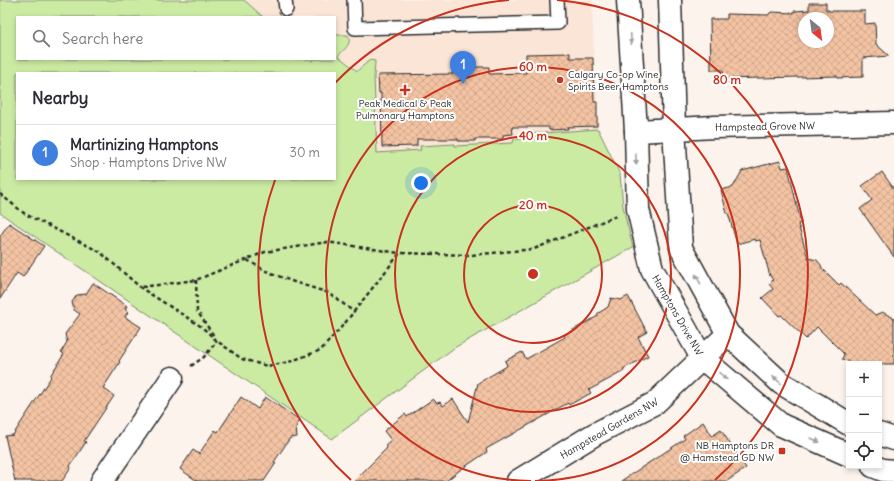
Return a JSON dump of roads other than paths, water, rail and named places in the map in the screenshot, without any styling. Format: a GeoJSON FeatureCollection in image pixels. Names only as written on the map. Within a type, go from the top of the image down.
{"type":"FeatureCollection","features":[{"type":"Feature","properties":{"kind":"street","name":"Hamptons Drive NW"},"geometry":{"type":"LineString","coordinates":[[628,0],[636,130],[638,209],[652,269],[702,358],[781,425],[846,454]]}},
{"type":"Feature","properties":{"kind":"street"},"geometry":{"type":"LineString","coordinates":[[670,0],[674,128],[682,248],[728,334],[781,383],[846,422]]}},
{"type":"Feature","properties":{"kind":"street","name":"Hampstead Grove NW"},"geometry":{"type":"LineString","coordinates":[[636,130],[894,123]]}},
{"type":"Feature","properties":{"kind":"street","name":"Hampstead Gardens NW"},"geometry":{"type":"LineString","coordinates":[[518,481],[595,434],[655,403],[728,334]]}},
{"type":"Feature","properties":{"kind":"street"},"geometry":{"type":"LineString","coordinates":[[102,481],[172,378]]}},
{"type":"Feature","properties":{"kind":"street"},"geometry":{"type":"LineString","coordinates":[[882,435],[894,439]]}},
{"type":"Feature","properties":{"kind":"street"},"geometry":{"type":"LineString","coordinates":[[881,469],[894,471]]}},
{"type":"Feature","properties":{"kind":"lane"},"geometry":{"type":"LineString","coordinates":[[354,0],[355,28],[558,23],[557,0]]}},
{"type":"Feature","properties":{"kind":"place","name":"Calgary Co-op Wine Spirits Beer Hamptons"},"geometry":{"type":"Point","coordinates":[560,80]}},
{"type":"Feature","properties":{"kind":"place","name":"Martinizing Hamptons"},"geometry":{"type":"Point","coordinates":[463,84]}},
{"type":"Feature","properties":{"kind":"place","name":"Peak Medical & Peak Pulmonary Hamptons"},"geometry":{"type":"Point","coordinates":[405,90]}},
{"type":"Feature","properties":{"kind":"place","name":"NB Hamptons DR @ Hamstead GD NW"},"geometry":{"type":"Point","coordinates":[782,451]}}]}
